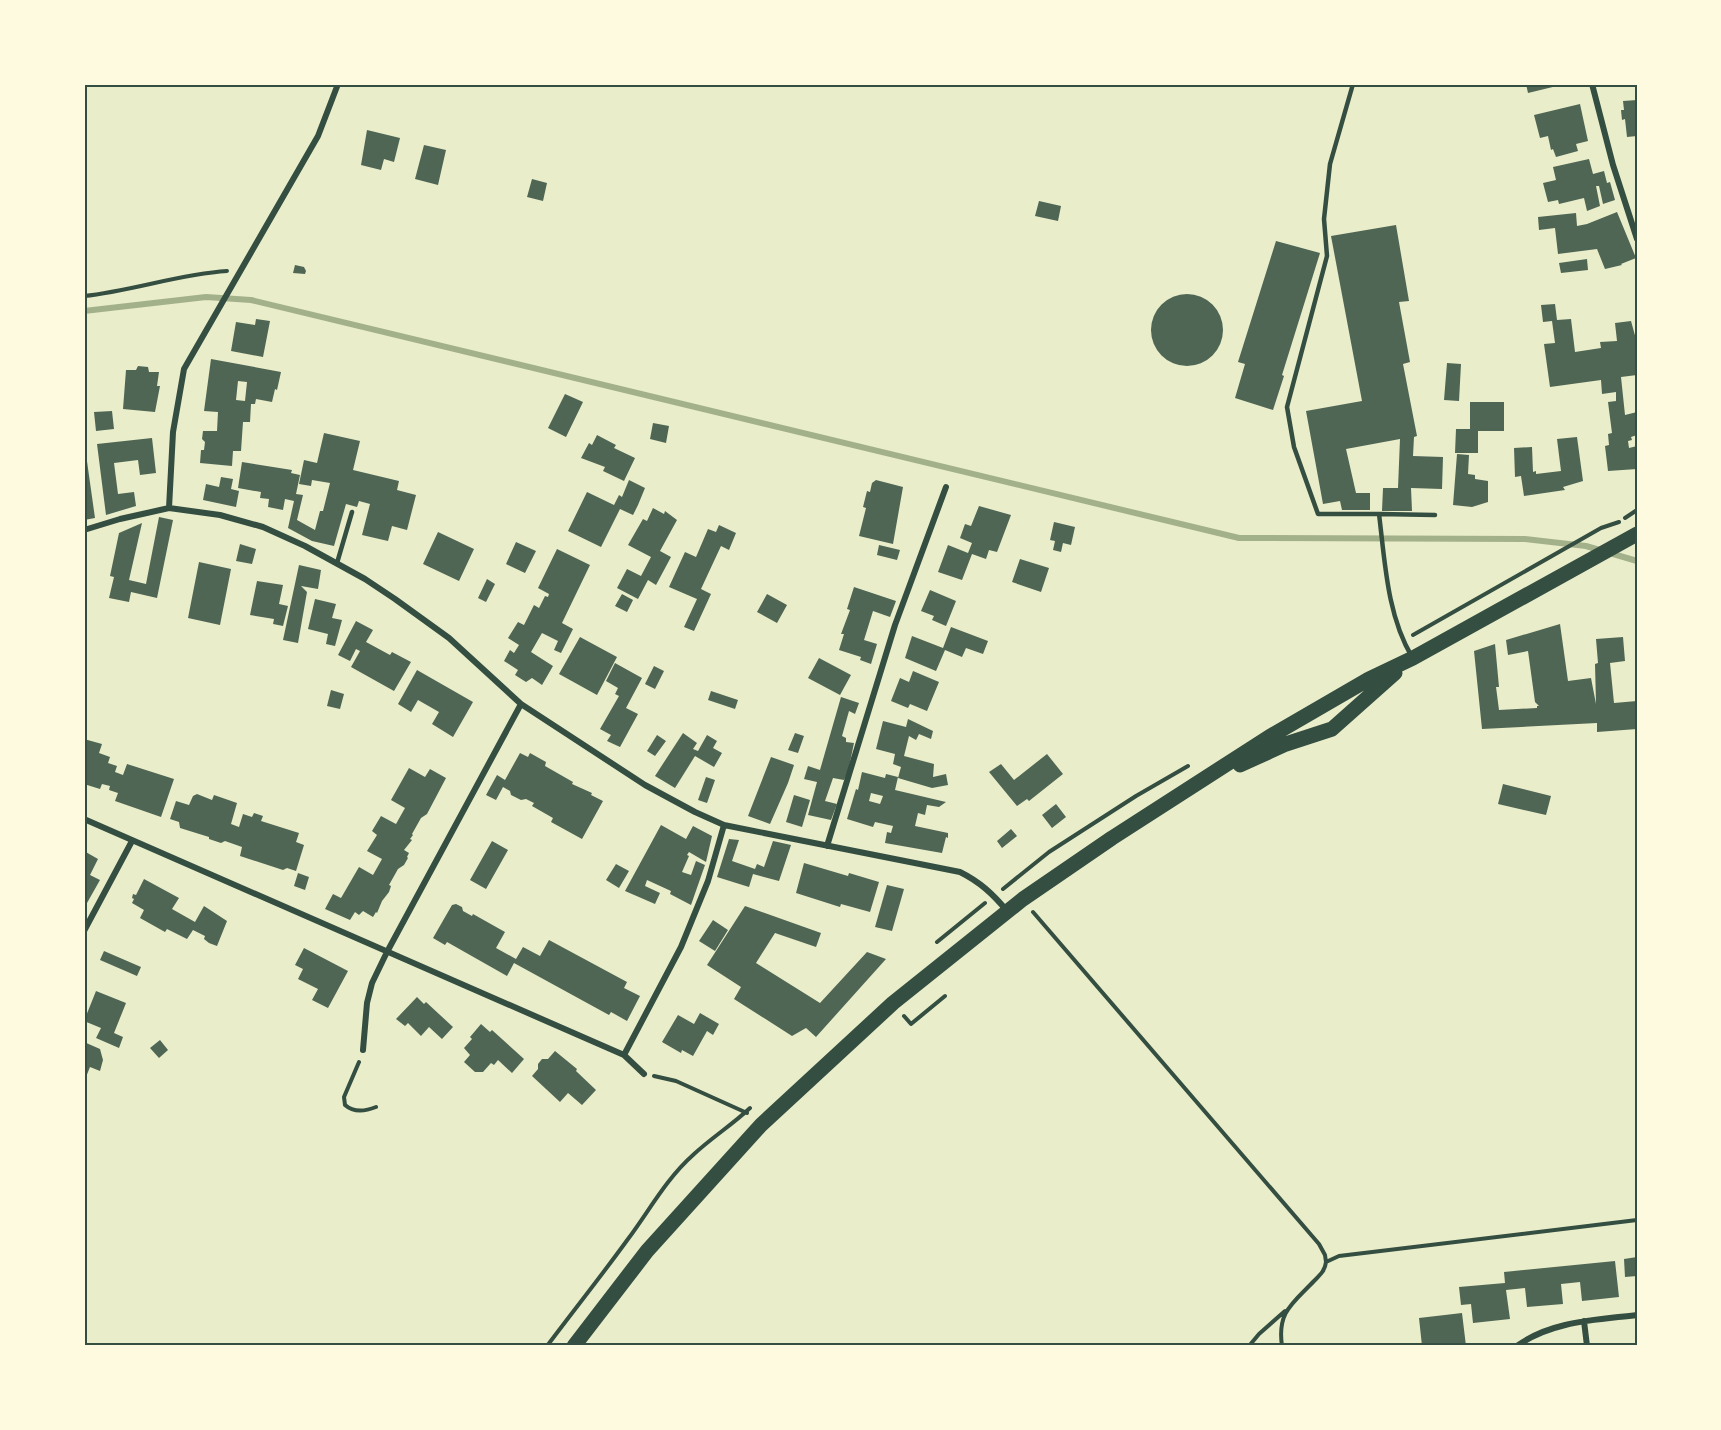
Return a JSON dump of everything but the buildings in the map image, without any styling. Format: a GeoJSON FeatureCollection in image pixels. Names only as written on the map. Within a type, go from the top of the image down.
{"type":"FeatureCollection","features":[{"type":"Feature","properties":{"kind":"main road"},"geometry":{"type":"LineString","coordinates":[[574,1346],[647,1251],[761,1125],[893,1003],[1023,899],[1112,838],[1269,737],[1369,679],[1413,658],[1637,534]]}},
{"type":"Feature","properties":{"kind":"main road"},"geometry":{"type":"LineString","coordinates":[[1197,785],[1286,744],[1332,729],[1413,658]]}},
{"type":"Feature","properties":{"kind":"street"},"geometry":{"type":"LineString","coordinates":[[169,508],[173,432],[184,369],[318,136],[338,84]]}},
{"type":"Feature","properties":{"kind":"street"},"geometry":{"type":"LineString","coordinates":[[1592,84],[1612,165],[1637,239]]}},
{"type":"Feature","properties":{"kind":"street"},"geometry":{"type":"LineString","coordinates":[[827,846],[895,626],[946,487]]}},
{"type":"Feature","properties":{"kind":"street"},"geometry":{"type":"LineString","coordinates":[[84,530],[169,508],[220,515],[263,527],[337,563],[395,598],[449,638],[521,704],[674,802],[724,825],[960,872],[977,880],[1008,912]]}},
{"type":"Feature","properties":{"kind":"street"},"geometry":{"type":"LineString","coordinates":[[363,1050],[367,1003],[372,983],[521,704]]}},
{"type":"Feature","properties":{"kind":"street"},"geometry":{"type":"LineString","coordinates":[[84,819],[624,1055],[644,1074]]}},
{"type":"Feature","properties":{"kind":"street"},"geometry":{"type":"LineString","coordinates":[[624,1055],[681,947],[708,881],[724,825]]}},
{"type":"Feature","properties":{"kind":"street"},"geometry":{"type":"LineString","coordinates":[[84,931],[132,841]]}},
{"type":"Feature","properties":{"kind":"street"},"geometry":{"type":"LineString","coordinates":[[1517,1346],[1535,1335],[1563,1325],[1637,1315]]}},
{"type":"Feature","properties":{"kind":"street"},"geometry":{"type":"LineString","coordinates":[[1584,1321],[1587,1346]]}},
{"type":"Feature","properties":{"kind":"lane"},"geometry":{"type":"LineString","coordinates":[[1353,84],[1330,164],[1324,219],[1327,256],[1287,407],[1294,447],[1318,514],[1435,515]]}},
{"type":"Feature","properties":{"kind":"lane"},"geometry":{"type":"LineString","coordinates":[[337,563],[352,512]]}},
{"type":"Feature","properties":{"kind":"lane"},"geometry":{"type":"LineString","coordinates":[[1379,514],[1394,614],[1403,641],[1413,658]]}},
{"type":"Feature","properties":{"kind":"path"},"geometry":{"type":"LineString","coordinates":[[84,296],[112,293],[208,273],[240,271]]}},
{"type":"Feature","properties":{"kind":"path"},"geometry":{"type":"LineString","coordinates":[[1554,556],[1637,510]]}},
{"type":"Feature","properties":{"kind":"path"},"geometry":{"type":"LineString","coordinates":[[1023,899],[1319,1244],[1325,1255],[1326,1262],[1323,1272],[1249,1346]]}},
{"type":"Feature","properties":{"kind":"path"},"geometry":{"type":"LineString","coordinates":[[363,1050],[344,1097],[345,1105],[350,1109],[360,1110],[376,1107]]}},
{"type":"Feature","properties":{"kind":"path"},"geometry":{"type":"LineString","coordinates":[[644,1074],[676,1081],[746,1112],[761,1125]]}},
{"type":"Feature","properties":{"kind":"path"},"geometry":{"type":"LineString","coordinates":[[1326,1262],[1349,1254],[1637,1220]]}},
{"type":"Feature","properties":{"kind":"path"},"geometry":{"type":"LineString","coordinates":[[547,1346],[629,1238]]}},
{"type":"Feature","properties":{"kind":"path"},"geometry":{"type":"LineString","coordinates":[[1282,1346],[1281,1322],[1287,1309]]}},
{"type":"Feature","properties":{"kind":"waterway"},"geometry":{"type":"LineString","coordinates":[[84,311],[206,297],[251,300],[1239,538],[1525,539],[1586,546],[1637,561]]}}]}
